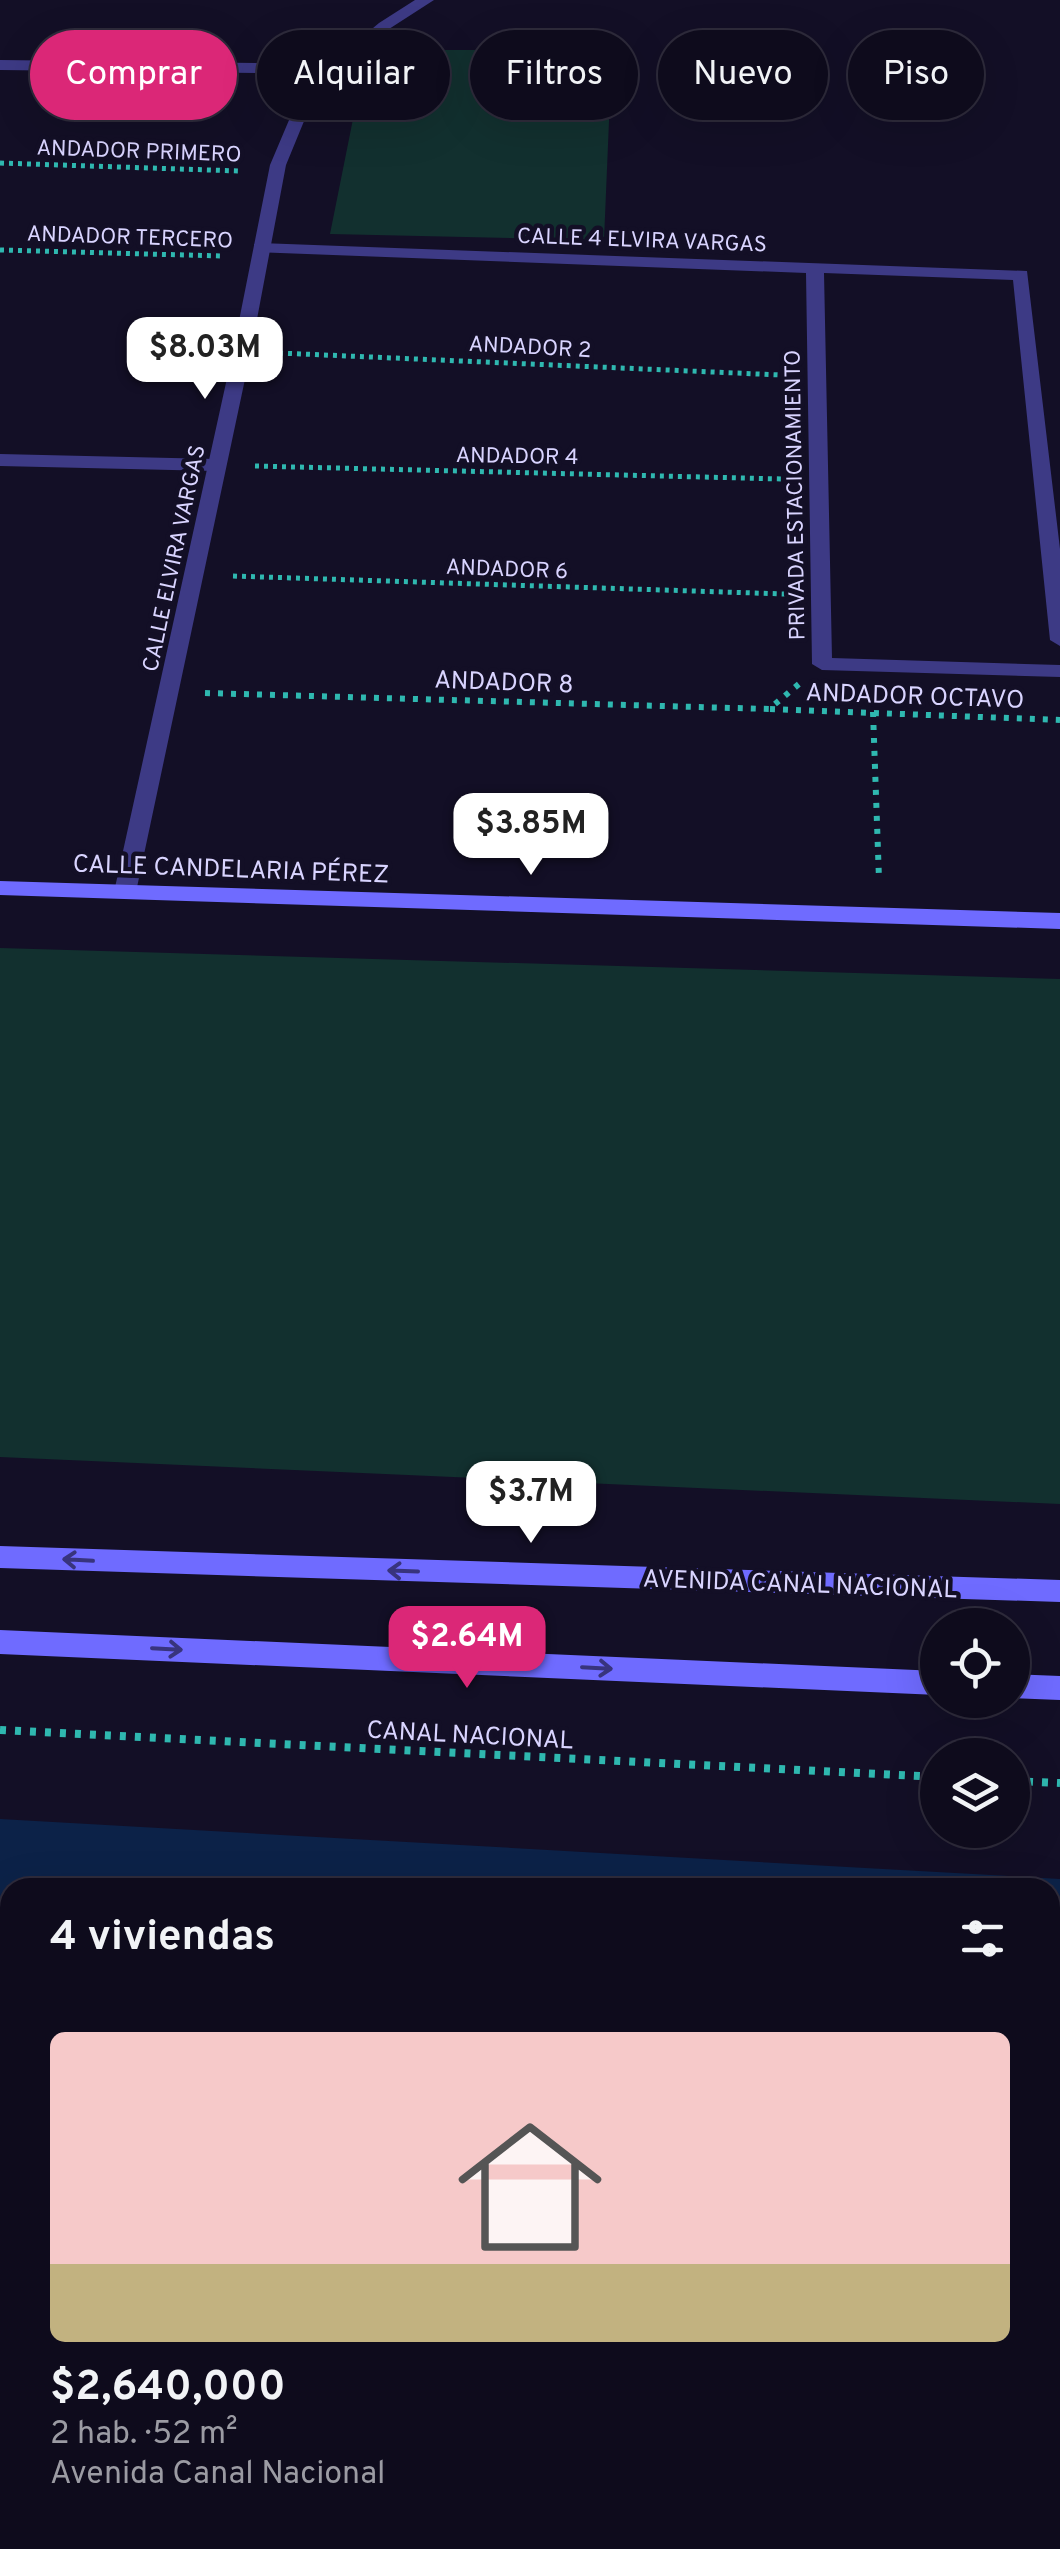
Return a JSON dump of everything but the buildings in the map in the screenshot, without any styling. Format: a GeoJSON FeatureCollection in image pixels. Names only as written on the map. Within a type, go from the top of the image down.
{"type":"FeatureCollection","features":[{"type":"Feature","properties":{"kind":"main road","name":"CALLE CANDELARIA PÉREZ"},"geometry":{"type":"LineString","coordinates":[[0,888],[1060,921]]}},
{"type":"Feature","properties":{"kind":"main road","name":"AVENIDA CANAL NACIONAL"},"geometry":{"type":"LineString","coordinates":[[0,1557],[1060,1592]]}},
{"type":"Feature","properties":{"kind":"main road"},"geometry":{"type":"LineString","coordinates":[[0,1642],[920,1682]]}},
{"type":"Feature","properties":{"kind":"main road"},"geometry":{"type":"LineString","coordinates":[[1030,1687],[1060,1688]]}},
{"type":"Feature","properties":{"kind":"street","name":"CALLE ELVIRA VARGAS"},"geometry":{"type":"LineString","coordinates":[[379,30],[426,0]]}},
{"type":"Feature","properties":{"kind":"street"},"geometry":{"type":"LineString","coordinates":[[0,65],[257,68]]}},
{"type":"Feature","properties":{"kind":"street","name":"CALLE ELVIRA VARGAS"},"geometry":{"type":"LineString","coordinates":[[125,892],[242,351],[276,172],[296,120]]}},
{"type":"Feature","properties":{"kind":"street","name":"CALLE 4 ELVIRA VARGAS"},"geometry":{"type":"LineString","coordinates":[[260,252],[1021,275],[1060,640]]}},
{"type":"Feature","properties":{"kind":"street","name":"PRIVADA ESTACIONAMIENTO"},"geometry":{"type":"LineString","coordinates":[[815,268],[822,664],[1060,671]]}},
{"type":"Feature","properties":{"kind":"street"},"geometry":{"type":"LineString","coordinates":[[0,460],[215,465]]}},
{"type":"Feature","properties":{"kind":"path","name":"ANDADOR PRIMERO"},"geometry":{"type":"LineString","coordinates":[[0,163],[276,172]]}},
{"type":"Feature","properties":{"kind":"path","name":"ANDADOR TERCERO"},"geometry":{"type":"LineString","coordinates":[[0,250],[260,252]]}},
{"type":"Feature","properties":{"kind":"path","name":"ANDADOR 2"},"geometry":{"type":"LineString","coordinates":[[242,351],[817,377]]}},
{"type":"Feature","properties":{"kind":"path","name":"ANDADOR 4"},"geometry":{"type":"LineString","coordinates":[[215,465],[819,480]]}},
{"type":"Feature","properties":{"kind":"path","name":"ANDADOR 6"},"geometry":{"type":"LineString","coordinates":[[192,574],[821,596]]}},
{"type":"Feature","properties":{"kind":"path"},"geometry":{"type":"LineString","coordinates":[[769,709],[822,664]]}},
{"type":"Feature","properties":{"kind":"path"},"geometry":{"type":"LineString","coordinates":[[872,665],[881,916]]}},
{"type":"Feature","properties":{"kind":"path","name":"ANDADOR 8"},"geometry":{"type":"LineString","coordinates":[[167,692],[769,709]]}},
{"type":"Feature","properties":{"kind":"path","name":"ANDADOR OCTAVO"},"geometry":{"type":"LineString","coordinates":[[769,709],[1060,720]]}},
{"type":"Feature","properties":{"kind":"path","name":"CANAL NACIONAL"},"geometry":{"type":"LineString","coordinates":[[0,1730],[920,1776]]}},
{"type":"Feature","properties":{"kind":"path"},"geometry":{"type":"LineString","coordinates":[[1030,1782],[1060,1783]]}},
{"type":"Feature","properties":{"kind":"green space"},"geometry":{"type":"Polygon","coordinates":[[[450,50],[470,50],[470,120],[609,120],[604,240],[330,234],[353,120],[450,120],[450,50]]]}},
{"type":"Feature","properties":{"kind":"green space"},"geometry":{"type":"Polygon","coordinates":[[[0,948],[1060,979],[1060,1504],[0,1457],[0,948]]]}},
{"type":"Feature","properties":{"kind":"water"},"geometry":{"type":"Polygon","coordinates":[[[0,1819],[1042,1878],[0,1878],[0,1819]]]}}]}
